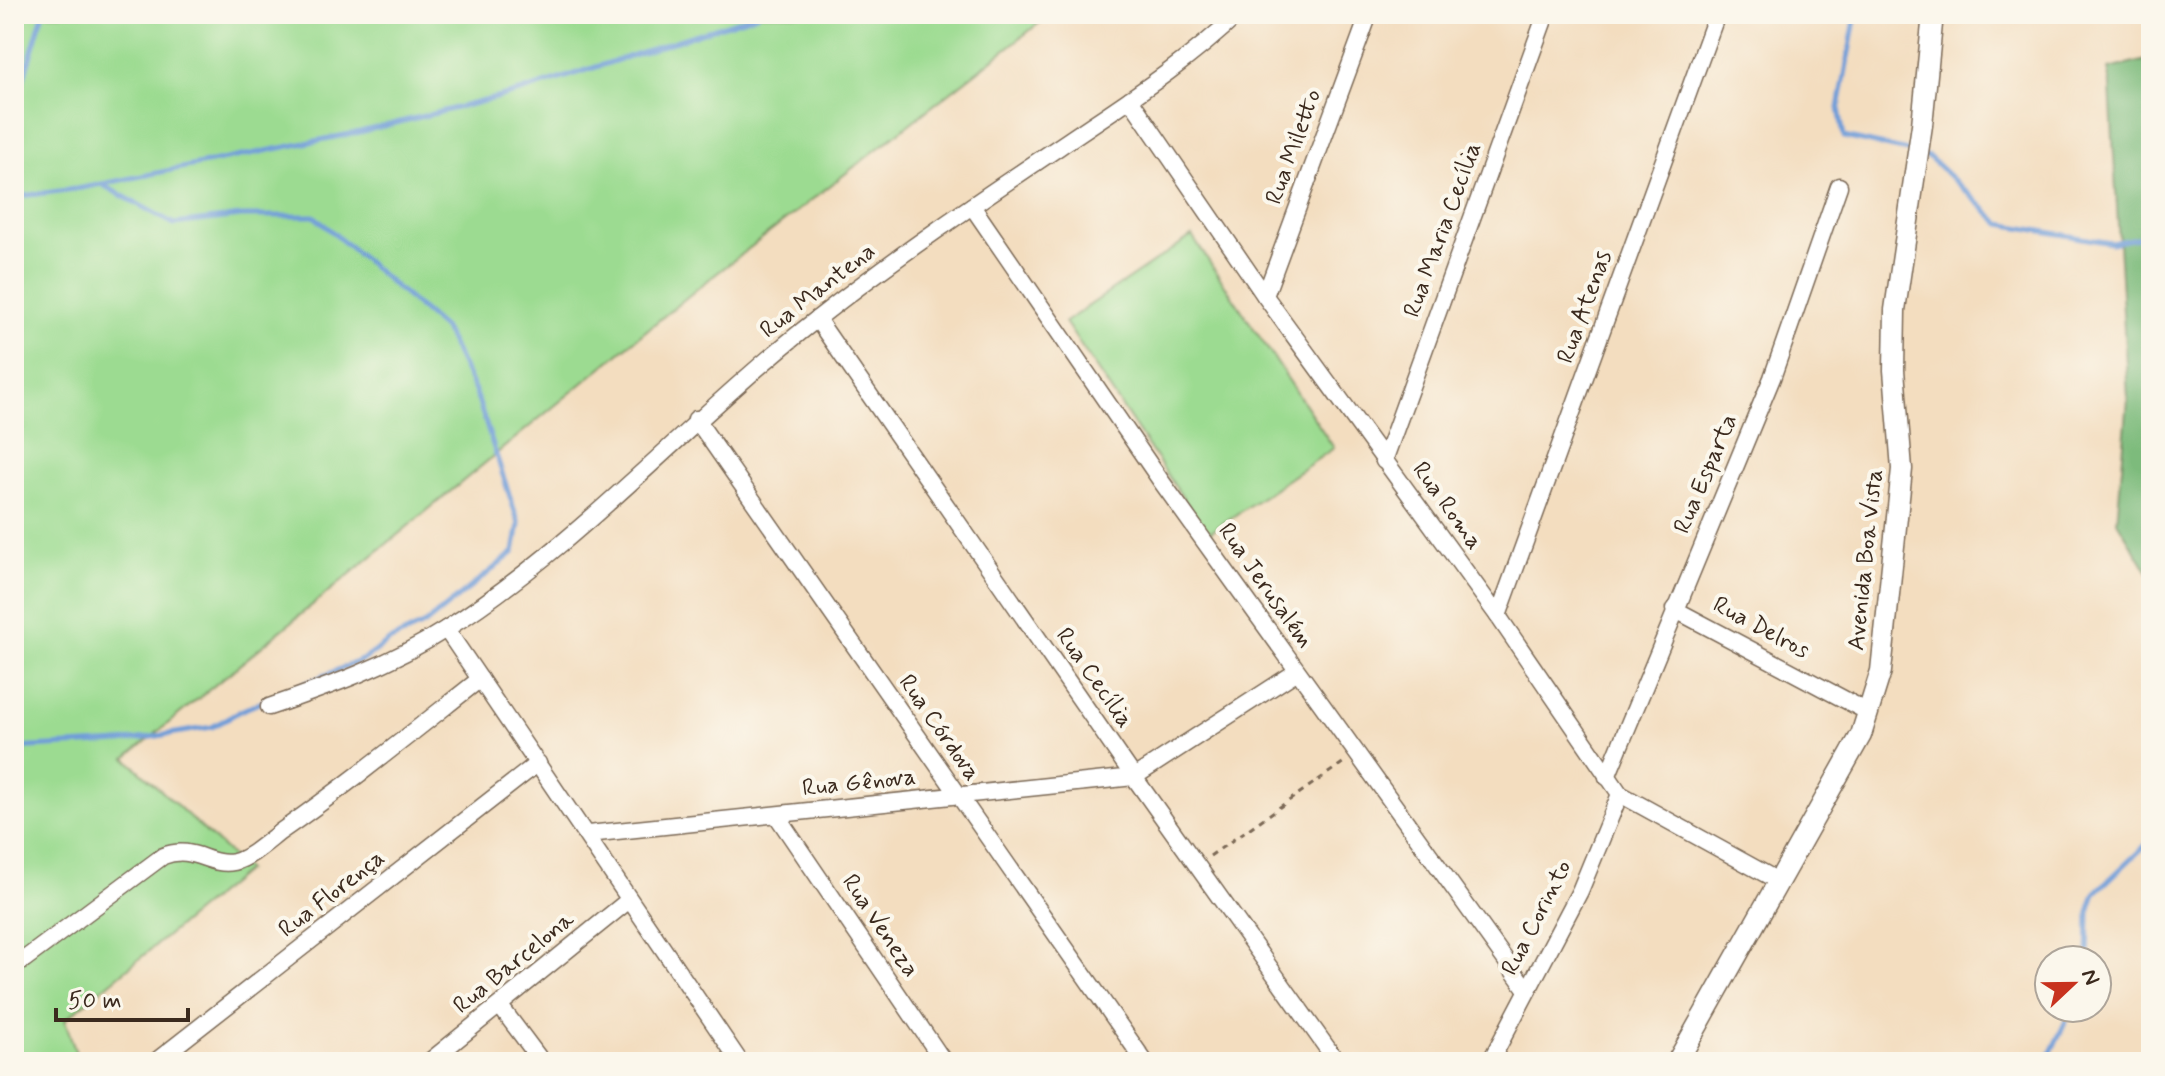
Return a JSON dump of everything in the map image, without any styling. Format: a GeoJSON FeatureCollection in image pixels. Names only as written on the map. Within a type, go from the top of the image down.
{"type":"FeatureCollection","features":[{"type":"Feature","properties":{"kind":"street","name":"Rua Mantena"},"geometry":{"type":"LineString","coordinates":[[269,707],[354,677],[446,629],[570,536],[696,419],[817,319],[972,206],[1130,99],[1238,14]]}},
{"type":"Feature","properties":{"kind":"street","name":"Rua Miletto"},"geometry":{"type":"LineString","coordinates":[[1265,296],[1369,14]]}},
{"type":"Feature","properties":{"kind":"street","name":"Rua Maria Cecília"},"geometry":{"type":"LineString","coordinates":[[1384,461],[1546,14]]}},
{"type":"Feature","properties":{"kind":"street","name":"Rua Atenas"},"geometry":{"type":"LineString","coordinates":[[1498,616],[1717,14]]}},
{"type":"Feature","properties":{"kind":"street","name":"Avenida Boa Vista"},"geometry":{"type":"LineString","coordinates":[[1677,1062],[1861,735],[1881,671],[1895,560],[1902,469],[1894,370],[1895,310],[1922,125],[1933,14]]}},
{"type":"Feature","properties":{"kind":"street","name":"Rua Roma"},"geometry":{"type":"LineString","coordinates":[[1130,99],[1265,296],[1498,616],[1620,794],[1780,882]]}},
{"type":"Feature","properties":{"kind":"street","name":"Rua Esparta"},"geometry":{"type":"LineString","coordinates":[[1607,777],[1772,378],[1839,186]]}},
{"type":"Feature","properties":{"kind":"street","name":"Rua Jerusalém"},"geometry":{"type":"LineString","coordinates":[[972,206],[1296,672],[1527,990]]}},
{"type":"Feature","properties":{"kind":"street","name":"Rua Cecília"},"geometry":{"type":"LineString","coordinates":[[817,319],[1134,777],[1337,1062]]}},
{"type":"Feature","properties":{"kind":"street","name":"Rua Córdova"},"geometry":{"type":"LineString","coordinates":[[696,419],[1145,1062]]}},
{"type":"Feature","properties":{"kind":"street","name":"Rua Delros"},"geometry":{"type":"LineString","coordinates":[[1674,609],[1868,712]]}},
{"type":"Feature","properties":{"kind":"street"},"geometry":{"type":"LineString","coordinates":[[446,629],[740,1062]]}},
{"type":"Feature","properties":{"kind":"street","name":"Rua Gênova"},"geometry":{"type":"LineString","coordinates":[[588,834],[1134,777],[1296,672]]}},
{"type":"Feature","properties":{"kind":"street"},"geometry":{"type":"LineString","coordinates":[[14,967],[163,856],[176,851],[191,851],[223,861],[245,857],[326,801],[480,679]]}},
{"type":"Feature","properties":{"kind":"street","name":"Rua Florença"},"geometry":{"type":"LineString","coordinates":[[155,1062],[538,763]]}},
{"type":"Feature","properties":{"kind":"street","name":"Rua Corinto"},"geometry":{"type":"LineString","coordinates":[[1490,1062],[1580,891],[1620,794]]}},
{"type":"Feature","properties":{"kind":"street","name":"Rua Veneza"},"geometry":{"type":"LineString","coordinates":[[777,816],[944,1062]]}},
{"type":"Feature","properties":{"kind":"street","name":"Rua Barcelona"},"geometry":{"type":"LineString","coordinates":[[429,1062],[629,900]]}},
{"type":"Feature","properties":{"kind":"street"},"geometry":{"type":"LineString","coordinates":[[500,1006],[542,1062]]}},
{"type":"Feature","properties":{"kind":"path"},"geometry":{"type":"LineString","coordinates":[[1197,865],[1357,753]]}},
{"type":"Feature","properties":{"kind":"green space"},"geometry":{"type":"Polygon","coordinates":[[[14,14],[1051,14],[698,288],[126,758],[247,870],[65,1020],[79,1062],[14,1062],[14,14]]]}},
{"type":"Feature","properties":{"kind":"green space"},"geometry":{"type":"Polygon","coordinates":[[[2151,59],[2151,577],[2117,521],[2128,399],[2109,69],[2151,59]]]}},
{"type":"Feature","properties":{"kind":"green space"},"geometry":{"type":"Polygon","coordinates":[[[1192,236],[1334,448],[1207,534],[1065,322],[1192,236]]]}},
{"type":"Feature","properties":{"kind":"waterway"},"geometry":{"type":"LineString","coordinates":[[14,111],[43,14]]}},
{"type":"Feature","properties":{"kind":"waterway"},"geometry":{"type":"LineString","coordinates":[[14,197],[82,188],[360,132],[520,92],[758,14]]}},
{"type":"Feature","properties":{"kind":"waterway"},"geometry":{"type":"LineString","coordinates":[[1856,14],[1839,108],[1844,137],[1912,152]]}},
{"type":"Feature","properties":{"kind":"waterway"},"geometry":{"type":"LineString","coordinates":[[1921,155],[1929,157],[2001,224],[2111,243],[2151,235]]}},
{"type":"Feature","properties":{"kind":"waterway"},"geometry":{"type":"LineString","coordinates":[[14,748],[121,742],[212,727],[240,711],[366,658],[389,641],[425,624],[514,552],[519,524],[475,391],[444,329],[314,216],[241,216],[174,224],[101,184]]}},
{"type":"Feature","properties":{"kind":"waterway"},"geometry":{"type":"LineString","coordinates":[[2088,944],[2089,912],[2095,893],[2151,840]]}},
{"type":"Feature","properties":{"kind":"waterway"},"geometry":{"type":"LineString","coordinates":[[2042,1062],[2051,1052],[2064,1024]]}}]}
